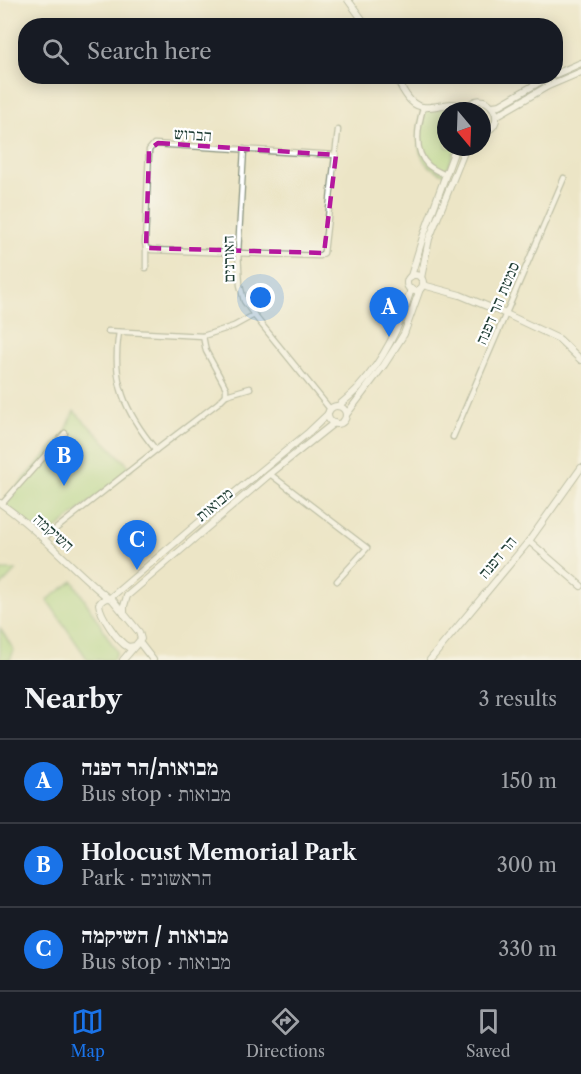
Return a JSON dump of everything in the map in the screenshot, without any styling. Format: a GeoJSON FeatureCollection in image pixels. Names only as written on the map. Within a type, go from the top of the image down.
{"type":"FeatureCollection","features":[{"type":"Feature","properties":{"kind":"street"},"geometry":{"type":"LineString","coordinates":[[348,0],[361,18]]}},
{"type":"Feature","properties":{"kind":"street"},"geometry":{"type":"LineString","coordinates":[[563,71],[581,63]]}},
{"type":"Feature","properties":{"kind":"street"},"geometry":{"type":"LineString","coordinates":[[563,80],[581,72]]}},
{"type":"Feature","properties":{"kind":"street"},"geometry":{"type":"LineString","coordinates":[[400,84],[412,102],[423,108],[437,106]]}},
{"type":"Feature","properties":{"kind":"street"},"geometry":{"type":"LineString","coordinates":[[491,128],[496,116],[492,106],[500,105],[536,84]]}},
{"type":"Feature","properties":{"kind":"street"},"geometry":{"type":"LineString","coordinates":[[496,116],[553,84]]}},
{"type":"Feature","properties":{"kind":"street"},"geometry":{"type":"LineString","coordinates":[[423,108],[417,126],[419,152],[428,166],[445,175]]}},
{"type":"Feature","properties":{"kind":"street"},"geometry":{"type":"LineString","coordinates":[[146,248],[319,256],[324,253],[338,130]]}},
{"type":"Feature","properties":{"kind":"street","name":"הברוש"},"geometry":{"type":"LineString","coordinates":[[146,268],[149,150],[154,144],[336,155]]}},
{"type":"Feature","properties":{"kind":"street","name":"האורנים"},"geometry":{"type":"LineString","coordinates":[[243,149],[238,253],[240,285],[244,301],[329,412]]}},
{"type":"Feature","properties":{"kind":"street"},"geometry":{"type":"LineString","coordinates":[[452,156],[407,283],[411,290],[397,331],[378,363],[358,388],[329,412],[329,420],[333,423],[342,422],[404,334],[421,284],[429,239],[462,156]]}},
{"type":"Feature","properties":{"kind":"street","name":"סמטת הר דפנה"},"geometry":{"type":"LineString","coordinates":[[453,437],[564,178]]}},
{"type":"Feature","properties":{"kind":"street"},"geometry":{"type":"LineString","coordinates":[[411,276],[417,276],[421,284],[460,295],[559,339],[581,360]]}},
{"type":"Feature","properties":{"kind":"street"},"geometry":{"type":"LineString","coordinates":[[411,290],[415,291],[421,284]]}},
{"type":"Feature","properties":{"kind":"street"},"geometry":{"type":"LineString","coordinates":[[108,331],[203,336],[234,326],[254,315]]}},
{"type":"Feature","properties":{"kind":"street"},"geometry":{"type":"LineString","coordinates":[[118,332],[118,377],[123,400],[136,424],[156,450]]}},
{"type":"Feature","properties":{"kind":"street"},"geometry":{"type":"LineString","coordinates":[[203,336],[206,351],[226,388],[226,395]]}},
{"type":"Feature","properties":{"kind":"street"},"geometry":{"type":"LineString","coordinates":[[43,539],[226,395],[250,388]]}},
{"type":"Feature","properties":{"kind":"street"},"geometry":{"type":"LineString","coordinates":[[338,406],[344,410],[346,415]]}},
{"type":"Feature","properties":{"kind":"street","name":"מבואות"},"geometry":{"type":"LineString","coordinates":[[99,604],[309,432],[329,412]]}},
{"type":"Feature","properties":{"kind":"street","name":"מבואות"},"geometry":{"type":"LineString","coordinates":[[124,614],[124,600],[127,596],[333,423]]}},
{"type":"Feature","properties":{"kind":"street"},"geometry":{"type":"LineString","coordinates":[[1,504],[65,433]]}},
{"type":"Feature","properties":{"kind":"street","name":"הר דפנה"},"geometry":{"type":"LineString","coordinates":[[430,660],[529,541],[581,468]]}},
{"type":"Feature","properties":{"kind":"street"},"geometry":{"type":"LineString","coordinates":[[270,474],[367,548],[337,581]]}},
{"type":"Feature","properties":{"kind":"street","name":"השיקמה"},"geometry":{"type":"LineString","coordinates":[[1,504],[43,539],[89,583],[109,598],[140,632],[141,636],[137,644]]}},
{"type":"Feature","properties":{"kind":"street"},"geometry":{"type":"LineString","coordinates":[[529,541],[581,586]]}},
{"type":"Feature","properties":{"kind":"street","name":"השיקמה"},"geometry":{"type":"LineString","coordinates":[[89,583],[98,598],[100,611],[121,643]]}},
{"type":"Feature","properties":{"kind":"street"},"geometry":{"type":"LineString","coordinates":[[121,643],[128,647],[137,644]]}},
{"type":"Feature","properties":{"kind":"street"},"geometry":{"type":"LineString","coordinates":[[121,643],[121,660]]}},
{"type":"Feature","properties":{"kind":"street"},"geometry":{"type":"LineString","coordinates":[[121,660],[137,644]]}},
{"type":"Feature","properties":{"kind":"street"},"geometry":{"type":"LineString","coordinates":[[137,644],[153,660]]}},
{"type":"Feature","properties":{"kind":"highlighted area"},"geometry":{"type":"Polygon","coordinates":[[[158,143],[336,155],[324,253],[146,248],[149,150],[158,143]]]}},
{"type":"Feature","properties":{"kind":"green space"},"geometry":{"type":"Polygon","coordinates":[[[437,107],[437,156],[452,156],[445,175],[428,165],[420,153],[418,130],[423,108],[437,107]]]}},
{"type":"Feature","properties":{"kind":"green space"},"geometry":{"type":"Polygon","coordinates":[[[74,411],[132,469],[43,539],[2,504],[65,433],[74,411]]]}},
{"type":"Feature","properties":{"kind":"green space"},"geometry":{"type":"Polygon","coordinates":[[[0,570],[16,570],[0,587],[0,570]]]}},
{"type":"Feature","properties":{"kind":"green space"},"geometry":{"type":"Polygon","coordinates":[[[73,581],[117,652],[113,660],[88,660],[47,600],[73,581]]]}},
{"type":"Feature","properties":{"kind":"green space"},"geometry":{"type":"Polygon","coordinates":[[[0,628],[14,650],[10,660],[0,660],[0,628]]]}},
{"type":"Feature","properties":{"kind":"place","name":"מבואות/הר דפנה"},"geometry":{"type":"Point","coordinates":[389,337]}},
{"type":"Feature","properties":{"kind":"place","name":"Holocust Memorial Park"},"geometry":{"type":"Point","coordinates":[64,486]}},
{"type":"Feature","properties":{"kind":"place","name":"מבואות / השיקמה"},"geometry":{"type":"Point","coordinates":[137,570]}}]}
